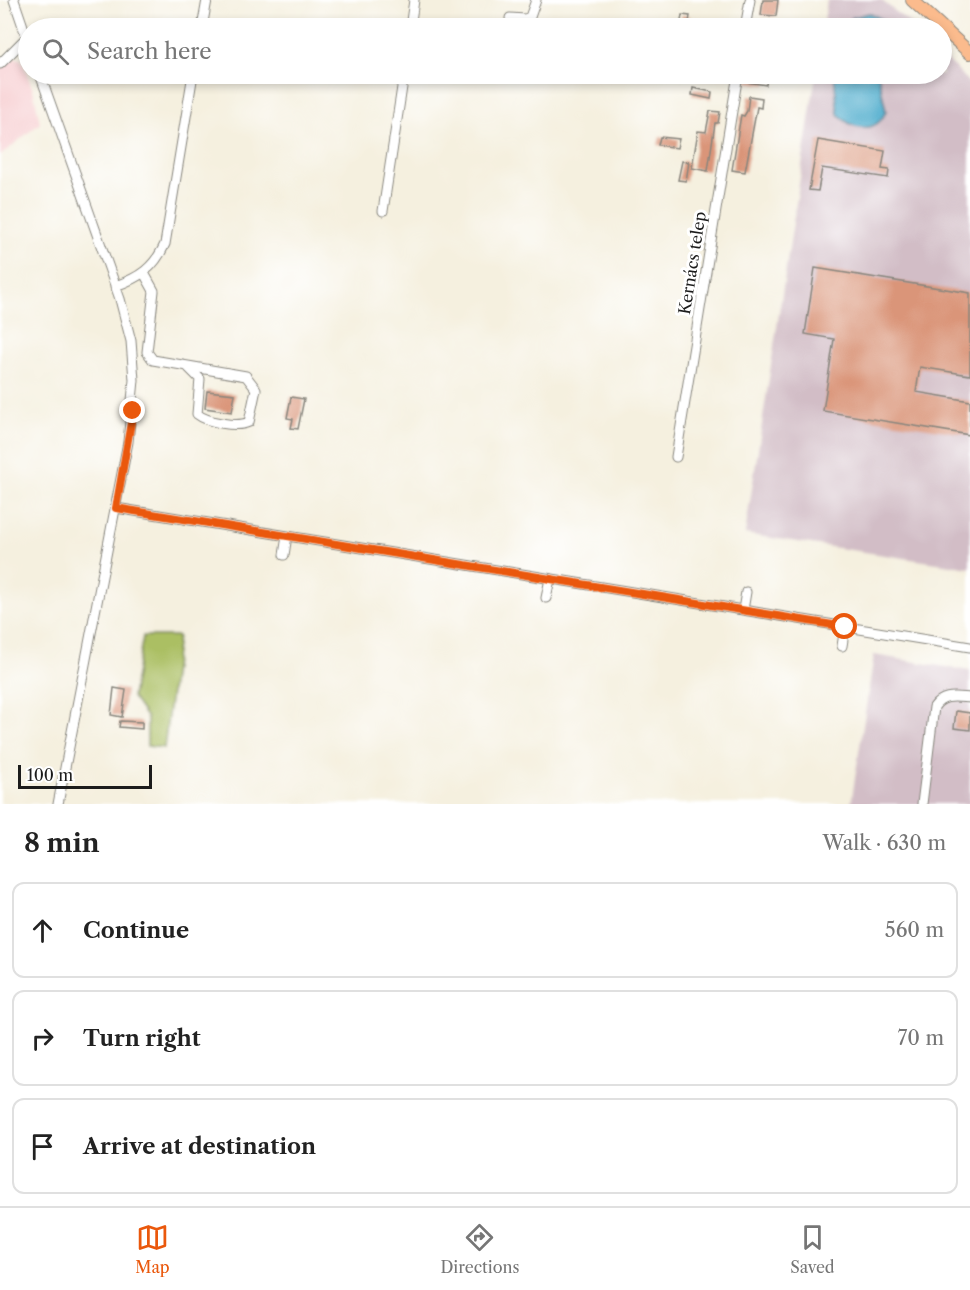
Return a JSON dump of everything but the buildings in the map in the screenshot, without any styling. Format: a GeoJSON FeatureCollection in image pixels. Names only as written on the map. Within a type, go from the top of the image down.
{"type":"FeatureCollection","features":[{"type":"Feature","properties":{"kind":"main road"},"geometry":{"type":"LineString","coordinates":[[912,0],[932,18]]}},
{"type":"Feature","properties":{"kind":"main road"},"geometry":{"type":"LineString","coordinates":[[952,36],[970,52]]}},
{"type":"Feature","properties":{"kind":"street"},"geometry":{"type":"LineString","coordinates":[[14,0],[20,18]]}},
{"type":"Feature","properties":{"kind":"street"},"geometry":{"type":"LineString","coordinates":[[204,18],[207,0]]}},
{"type":"Feature","properties":{"kind":"street"},"geometry":{"type":"LineString","coordinates":[[411,18],[414,0]]}},
{"type":"Feature","properties":{"kind":"street"},"geometry":{"type":"LineString","coordinates":[[528,18],[536,0]]}},
{"type":"Feature","properties":{"kind":"street"},"geometry":{"type":"LineString","coordinates":[[747,18],[750,0]]}},
{"type":"Feature","properties":{"kind":"street"},"geometry":{"type":"LineString","coordinates":[[0,64],[18,48]]}},
{"type":"Feature","properties":{"kind":"street"},"geometry":{"type":"LineString","coordinates":[[44,84],[115,286],[130,341],[134,380],[133,411],[116,508],[58,804]]}},
{"type":"Feature","properties":{"kind":"street"},"geometry":{"type":"LineString","coordinates":[[115,286],[144,273],[160,255],[165,244],[191,84]]}},
{"type":"Feature","properties":{"kind":"street"},"geometry":{"type":"LineString","coordinates":[[383,211],[402,84]]}},
{"type":"Feature","properties":{"kind":"street","name":"Kernács telep"},"geometry":{"type":"LineString","coordinates":[[676,457],[736,84]]}},
{"type":"Feature","properties":{"kind":"street"},"geometry":{"type":"LineString","coordinates":[[144,273],[154,291],[147,352],[153,360],[246,376],[256,389],[249,422],[242,426],[203,418],[197,414],[200,379],[188,367]]}},
{"type":"Feature","properties":{"kind":"street"},"geometry":{"type":"LineString","coordinates":[[116,508],[970,647]]}},
{"type":"Feature","properties":{"kind":"street"},"geometry":{"type":"LineString","coordinates":[[284,555],[287,536]]}},
{"type":"Feature","properties":{"kind":"street"},"geometry":{"type":"LineString","coordinates":[[546,598],[550,579]]}},
{"type":"Feature","properties":{"kind":"street"},"geometry":{"type":"LineString","coordinates":[[743,610],[746,592]]}},
{"type":"Feature","properties":{"kind":"street"},"geometry":{"type":"LineString","coordinates":[[842,646],[845,627]]}},
{"type":"Feature","properties":{"kind":"street"},"geometry":{"type":"LineString","coordinates":[[921,804],[934,707],[939,700],[949,696],[970,698]]}},
{"type":"Feature","properties":{"kind":"shaded area"},"geometry":{"type":"Polygon","coordinates":[[[827,0],[881,0],[904,18],[824,18],[827,0]]]}},
{"type":"Feature","properties":{"kind":"shaded area"},"geometry":{"type":"Polygon","coordinates":[[[13,57],[18,59],[18,84],[31,84],[40,123],[0,156],[0,69],[13,57]]]}},
{"type":"Feature","properties":{"kind":"shaded area"},"geometry":{"type":"Polygon","coordinates":[[[952,65],[970,84],[970,568],[745,534],[814,84],[952,84],[952,65]]]}},
{"type":"Feature","properties":{"kind":"shaded area"},"geometry":{"type":"Polygon","coordinates":[[[874,655],[970,671],[970,804],[851,804],[874,655]]]}},
{"type":"Feature","properties":{"kind":"green space"},"geometry":{"type":"Polygon","coordinates":[[[143,636],[178,636],[164,748],[147,746],[147,718],[132,697],[143,636]]]}},
{"type":"Feature","properties":{"kind":"water"},"geometry":{"type":"Polygon","coordinates":[[[869,13],[880,18],[852,18],[869,13]]]}},
{"type":"Feature","properties":{"kind":"water"},"geometry":{"type":"Polygon","coordinates":[[[835,84],[880,84],[886,111],[876,124],[864,128],[850,124],[838,114],[835,84]]]}},
{"type":"Feature","properties":{"kind":"route"},"geometry":{"type":"LineString","coordinates":[[133,411],[116,508],[845,627]]}}]}
